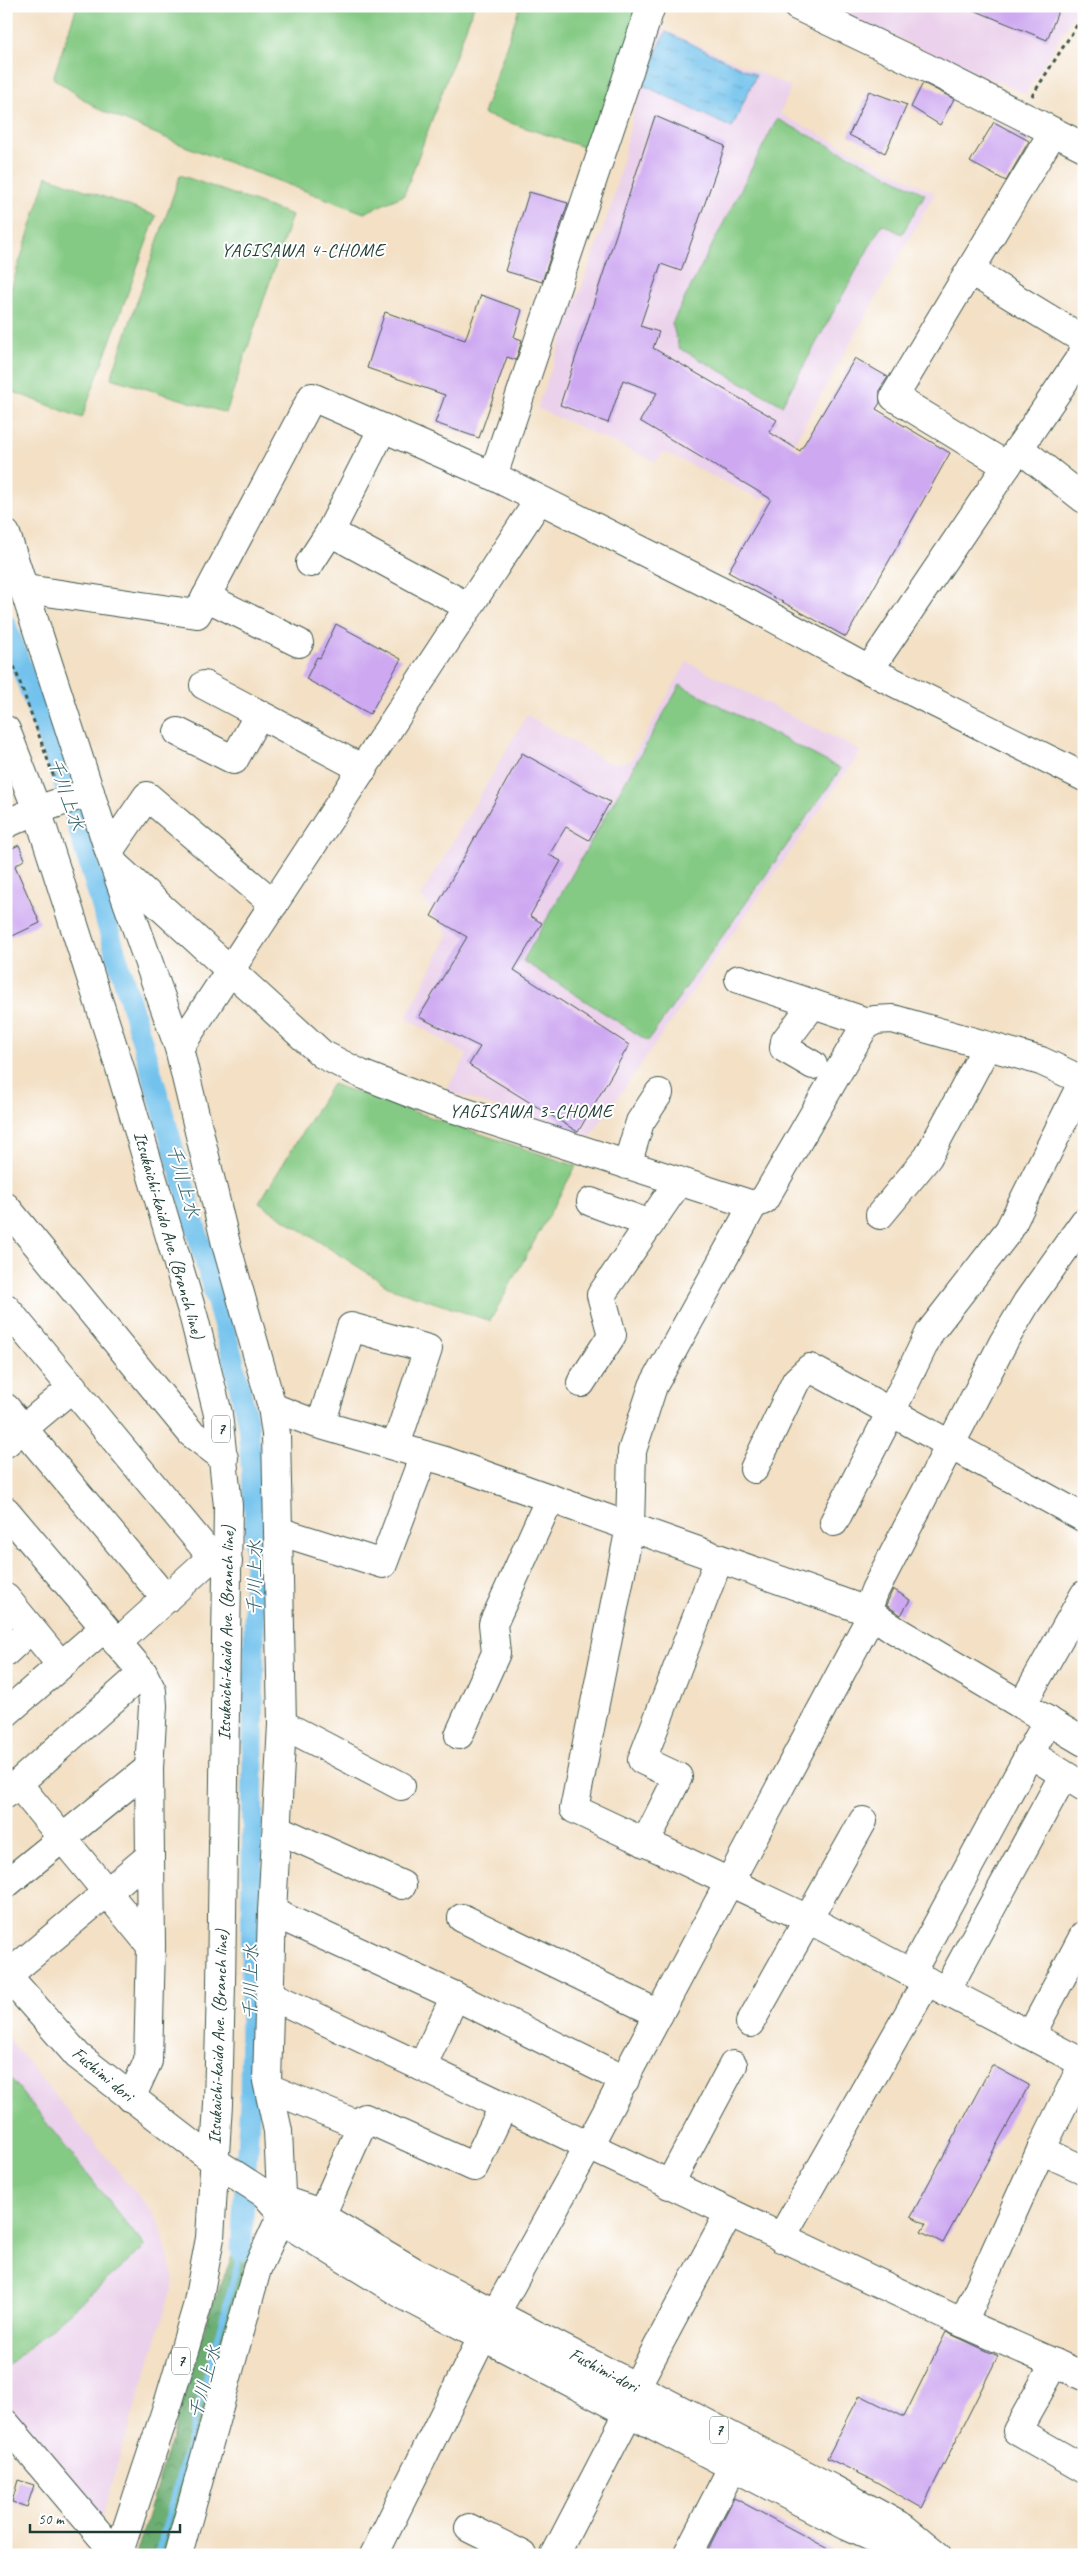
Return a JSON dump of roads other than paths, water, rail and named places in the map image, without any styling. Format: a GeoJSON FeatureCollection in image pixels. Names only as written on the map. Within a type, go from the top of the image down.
{"type":"FeatureCollection","features":[{"type":"Feature","properties":{"kind":"street"},"geometry":{"type":"LineString","coordinates":[[492,476],[651,6]]}},
{"type":"Feature","properties":{"kind":"street"},"geometry":{"type":"LineString","coordinates":[[797,6],[1084,147]]}},
{"type":"Feature","properties":{"kind":"street"},"geometry":{"type":"LineString","coordinates":[[1053,132],[894,397],[1013,457],[1084,499]]}},
{"type":"Feature","properties":{"kind":"street"},"geometry":{"type":"LineString","coordinates":[[971,271],[1084,340]]}},
{"type":"Feature","properties":{"kind":"street"},"geometry":{"type":"LineString","coordinates":[[869,670],[1084,352]]}},
{"type":"Feature","properties":{"kind":"street"},"geometry":{"type":"LineString","coordinates":[[26,589],[197,614],[312,397],[492,476],[746,603],[869,670],[1084,777]]}},
{"type":"Feature","properties":{"kind":"street"},"geometry":{"type":"LineString","coordinates":[[310,563],[330,532],[383,428]]}},
{"type":"Feature","properties":{"kind":"street"},"geometry":{"type":"LineString","coordinates":[[179,1048],[540,500]]}},
{"type":"Feature","properties":{"kind":"street"},"geometry":{"type":"LineString","coordinates":[[330,532],[469,607]]}},
{"type":"Feature","properties":{"kind":"street"},"geometry":{"type":"LineString","coordinates":[[6,534],[26,589],[111,857],[179,1048],[226,1244],[272,1406],[276,1434],[282,1724],[272,1912],[269,2088],[278,2131],[277,2203],[178,2555]]}},
{"type":"Feature","properties":{"kind":"street"},"geometry":{"type":"LineString","coordinates":[[206,597],[298,643]]}},
{"type":"Feature","properties":{"kind":"street"},"geometry":{"type":"LineString","coordinates":[[204,685],[363,768]]}},
{"type":"Feature","properties":{"kind":"street"},"geometry":{"type":"LineString","coordinates":[[178,732],[234,760],[259,714]]}},
{"type":"Feature","properties":{"kind":"street","name":"Itsukaichi-kaido Ave. (Branch line)"},"geometry":{"type":"LineString","coordinates":[[6,730],[45,800],[119,1065],[194,1318],[218,1414],[224,1458],[220,1560],[220,2030],[218,2104],[224,2168],[196,2307],[169,2401],[117,2555]]}},
{"type":"Feature","properties":{"kind":"street"},"geometry":{"type":"LineString","coordinates":[[1042,757],[1084,792]]}},
{"type":"Feature","properties":{"kind":"street"},"geometry":{"type":"LineString","coordinates":[[6,824],[45,800],[90,792]]}},
{"type":"Feature","properties":{"kind":"street"},"geometry":{"type":"LineString","coordinates":[[111,857],[147,796],[274,904]]}},
{"type":"Feature","properties":{"kind":"street"},"geometry":{"type":"LineString","coordinates":[[111,857],[229,972],[322,1054],[361,1074],[433,1102],[753,1205]]}},
{"type":"Feature","properties":{"kind":"street"},"geometry":{"type":"LineString","coordinates":[[739,979],[870,1023]]}},
{"type":"Feature","properties":{"kind":"street"},"geometry":{"type":"LineString","coordinates":[[813,1004],[785,1041],[784,1048],[813,1065]]}},
{"type":"Feature","properties":{"kind":"street"},"geometry":{"type":"LineString","coordinates":[[834,1522],[930,1332],[1009,1230],[1084,1081],[1041,1061],[893,1019],[874,1020],[863,1029],[764,1200],[753,1205],[653,1386],[632,1451],[630,1527],[574,1809],[808,1919],[1084,2063],[1041,2150],[963,2323]]}},
{"type":"Feature","properties":{"kind":"street"},"geometry":{"type":"LineString","coordinates":[[880,1215],[928,1157],[987,1046]]}},
{"type":"Feature","properties":{"kind":"street"},"geometry":{"type":"LineString","coordinates":[[627,1165],[640,1122],[659,1093]]}},
{"type":"Feature","properties":{"kind":"street"},"geometry":{"type":"LineString","coordinates":[[581,1383],[612,1335],[601,1295],[679,1181]]}},
{"type":"Feature","properties":{"kind":"street"},"geometry":{"type":"LineString","coordinates":[[591,1202],[650,1224]]}},
{"type":"Feature","properties":{"kind":"street"},"geometry":{"type":"LineString","coordinates":[[6,1207],[191,1433],[224,1458]]}},
{"type":"Feature","properties":{"kind":"street"},"geometry":{"type":"LineString","coordinates":[[374,2555],[490,2324],[660,2014],[868,1622],[867,1611],[875,1590],[953,1445],[1004,1341],[1027,1302],[1084,1222]]}},
{"type":"Feature","properties":{"kind":"street"},"geometry":{"type":"LineString","coordinates":[[6,1308],[220,1560],[110,1636],[61,1665],[6,1713]]}},
{"type":"Feature","properties":{"kind":"street"},"geometry":{"type":"LineString","coordinates":[[320,1424],[351,1327],[428,1350],[396,1445]]}},
{"type":"Feature","properties":{"kind":"street"},"geometry":{"type":"LineString","coordinates":[[754,1468],[796,1381],[810,1368],[1084,1518]]}},
{"type":"Feature","properties":{"kind":"street"},"geometry":{"type":"LineString","coordinates":[[15,1436],[72,1388]]}},
{"type":"Feature","properties":{"kind":"street"},"geometry":{"type":"LineString","coordinates":[[272,1406],[320,1424],[396,1445],[434,1458],[867,1611],[895,1630],[1084,1742]]}},
{"type":"Feature","properties":{"kind":"street"},"geometry":{"type":"LineString","coordinates":[[6,1408],[15,1436],[166,1599]]}},
{"type":"Feature","properties":{"kind":"street"},"geometry":{"type":"LineString","coordinates":[[278,1531],[383,1564],[434,1458]]}},
{"type":"Feature","properties":{"kind":"street"},"geometry":{"type":"LineString","coordinates":[[459,1735],[496,1653],[493,1624],[550,1498]]}},
{"type":"Feature","properties":{"kind":"street"},"geometry":{"type":"LineString","coordinates":[[6,1510],[143,1673],[152,1690],[149,1768],[151,1946],[148,2061],[131,2098]]}},
{"type":"Feature","properties":{"kind":"street"},"geometry":{"type":"LineString","coordinates":[[645,1844],[678,1777],[642,1760],[719,1559]]}},
{"type":"Feature","properties":{"kind":"street"},"geometry":{"type":"LineString","coordinates":[[1022,1705],[1084,1595]]}},
{"type":"Feature","properties":{"kind":"street"},"geometry":{"type":"LineString","coordinates":[[6,1598],[61,1665]]}},
{"type":"Feature","properties":{"kind":"street"},"geometry":{"type":"LineString","coordinates":[[6,1652],[32,1629]]}},
{"type":"Feature","properties":{"kind":"street"},"geometry":{"type":"LineString","coordinates":[[143,1673],[12,1789],[63,1839],[151,1946]]}},
{"type":"Feature","properties":{"kind":"street"},"geometry":{"type":"LineString","coordinates":[[781,2238],[928,1982],[1030,1753],[1048,1720]]}},
{"type":"Feature","properties":{"kind":"street"},"geometry":{"type":"LineString","coordinates":[[282,1724],[402,1786]]}},
{"type":"Feature","properties":{"kind":"street"},"geometry":{"type":"LineString","coordinates":[[928,1982],[1073,1781],[1030,1753]]}},
{"type":"Feature","properties":{"kind":"street"},"geometry":{"type":"LineString","coordinates":[[6,1884],[149,1768]]}},
{"type":"Feature","properties":{"kind":"street"},"geometry":{"type":"LineString","coordinates":[[750,2023],[863,1821]]}},
{"type":"Feature","properties":{"kind":"street"},"geometry":{"type":"LineString","coordinates":[[277,1828],[402,1886]]}},
{"type":"Feature","properties":{"kind":"street"},"geometry":{"type":"LineString","coordinates":[[7,1975],[150,1857]]}},
{"type":"Feature","properties":{"kind":"street"},"geometry":{"type":"LineString","coordinates":[[272,1912],[456,1996],[624,2080]]}},
{"type":"Feature","properties":{"kind":"street"},"geometry":{"type":"LineString","coordinates":[[462,1918],[660,2014]]}},
{"type":"Feature","properties":{"kind":"street"},"geometry":{"type":"LineString","coordinates":[[1031,2036],[1084,1935]]}},
{"type":"Feature","properties":{"kind":"street","name":"Fushimi dori"},"geometry":{"type":"LineString","coordinates":[[7,1975],[78,2056],[224,2168]]}},
{"type":"Feature","properties":{"kind":"street"},"geometry":{"type":"LineString","coordinates":[[270,1995],[422,2066],[503,2107],[963,2323],[1073,2369],[1017,2431],[1084,2469]]}},
{"type":"Feature","properties":{"kind":"street"},"geometry":{"type":"LineString","coordinates":[[422,2066],[456,1996]]}},
{"type":"Feature","properties":{"kind":"street"},"geometry":{"type":"LineString","coordinates":[[669,2185],[733,2065]]}},
{"type":"Feature","properties":{"kind":"street"},"geometry":{"type":"LineString","coordinates":[[269,2088],[361,2126]]}},
{"type":"Feature","properties":{"kind":"street"},"geometry":{"type":"LineString","coordinates":[[321,2216],[364,2118],[474,2167],[503,2107]]}},
{"type":"Feature","properties":{"kind":"street"},"geometry":{"type":"LineString","coordinates":[[1041,2150],[1084,2170]]}},
{"type":"Feature","properties":{"kind":"street","name":"Fushimi-dori"},"geometry":{"type":"LineString","coordinates":[[224,2168],[277,2203],[296,2229],[405,2296],[490,2324]]}},
{"type":"Feature","properties":{"kind":"street","name":"Fushimi-dori"},"geometry":{"type":"LineString","coordinates":[[277,2203],[309,2209],[415,2272],[490,2324],[633,2399],[904,2528],[937,2555]]}},
{"type":"Feature","properties":{"kind":"street"},"geometry":{"type":"LineString","coordinates":[[555,2555],[729,2213]]}},
{"type":"Feature","properties":{"kind":"street","name":"Fushimi-dori"},"geometry":{"type":"LineString","coordinates":[[633,2399],[733,2466],[847,2526],[898,2549],[921,2555]]}},
{"type":"Feature","properties":{"kind":"street"},"geometry":{"type":"LineString","coordinates":[[6,2424],[117,2555]]}},
{"type":"Feature","properties":{"kind":"street"},"geometry":{"type":"LineString","coordinates":[[686,2555],[733,2466]]}},
{"type":"Feature","properties":{"kind":"street"},"geometry":{"type":"LineString","coordinates":[[469,2528],[523,2555]]}},
{"type":"Feature","properties":{"kind":"water"},"geometry":{"type":"Polygon","coordinates":[[[666,32],[756,75],[732,128],[641,84],[666,32]]]}},
{"type":"Feature","properties":{"kind":"waterway","name":"千川上水"},"geometry":{"type":"LineString","coordinates":[[6,625],[69,797],[159,1098],[233,1359],[248,1424],[255,1522],[250,2101],[241,2251]]}},
{"type":"Feature","properties":{"kind":"waterway","name":"千川上水"},"geometry":{"type":"LineString","coordinates":[[157,2555],[241,2251]]}},
{"type":"Feature","properties":{"kind":"district","name":"YAGISAWA 4-CHOME"},"geometry":{"type":"Point","coordinates":[303,250]}},
{"type":"Feature","properties":{"kind":"district","name":"YAGISAWA 3-CHOME"},"geometry":{"type":"Point","coordinates":[531,1111]}}]}
